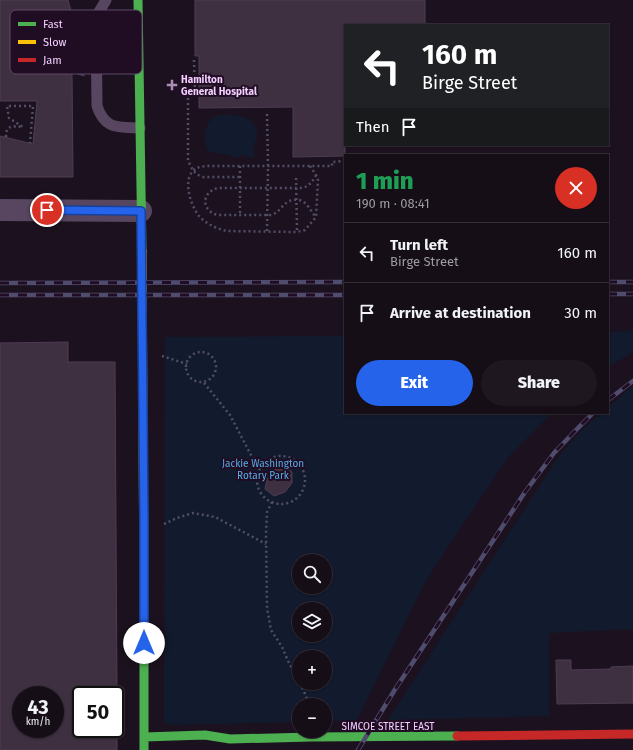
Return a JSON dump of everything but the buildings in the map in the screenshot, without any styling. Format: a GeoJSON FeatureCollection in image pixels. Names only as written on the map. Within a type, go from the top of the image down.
{"type":"FeatureCollection","features":[{"type":"Feature","properties":{"kind":"main road"},"geometry":{"type":"LineString","coordinates":[[138,0],[138,10]]}},
{"type":"Feature","properties":{"kind":"main road"},"geometry":{"type":"LineString","coordinates":[[139,74],[144,534],[144,750]]}},
{"type":"Feature","properties":{"kind":"main road","name":"SIMCOE STREET EAST"},"geometry":{"type":"LineString","coordinates":[[144,737],[205,736],[230,739],[633,734]]}},
{"type":"Feature","properties":{"kind":"street"},"geometry":{"type":"LineString","coordinates":[[0,210],[141,211]]}},
{"type":"Feature","properties":{"kind":"lane"},"geometry":{"type":"LineString","coordinates":[[100,10],[106,0]]}},
{"type":"Feature","properties":{"kind":"lane"},"geometry":{"type":"LineString","coordinates":[[97,74],[97,106],[99,113],[108,124],[115,127],[140,128]]}},
{"type":"Feature","properties":{"kind":"path"},"geometry":{"type":"LineString","coordinates":[[194,60],[194,95],[188,95],[188,160],[198,176],[240,177]]}},
{"type":"Feature","properties":{"kind":"path"},"geometry":{"type":"LineString","coordinates":[[6,137],[7,129],[13,127],[23,127],[9,118],[7,106],[33,106],[30,143]]}},
{"type":"Feature","properties":{"kind":"path"},"geometry":{"type":"LineString","coordinates":[[267,112],[267,231]]}},
{"type":"Feature","properties":{"kind":"path"},"geometry":{"type":"LineString","coordinates":[[310,166],[318,180],[316,216],[305,230],[296,232],[226,231],[218,229],[203,220],[195,209],[188,185],[193,170],[198,167],[205,166],[240,166],[268,166],[310,166],[332,166],[332,162],[344,161]]}},
{"type":"Feature","properties":{"kind":"path"},"geometry":{"type":"LineString","coordinates":[[240,166],[240,215]]}},
{"type":"Feature","properties":{"kind":"path"},"geometry":{"type":"LineString","coordinates":[[316,175],[312,182],[304,188],[218,188],[209,192],[205,200],[208,210],[213,214],[218,215],[276,214],[287,202],[296,200],[306,204],[316,216]]}},
{"type":"Feature","properties":{"kind":"path"},"geometry":{"type":"LineString","coordinates":[[296,178],[296,232]]}},
{"type":"Feature","properties":{"kind":"path"},"geometry":{"type":"LineString","coordinates":[[204,383],[211,379],[216,373],[217,366],[214,359],[209,354],[202,352],[194,354],[188,360],[186,368],[189,376],[196,382],[204,383],[230,415],[252,457],[263,466]]}},
{"type":"Feature","properties":{"kind":"path"},"geometry":{"type":"LineString","coordinates":[[275,457],[290,458],[297,462],[302,468],[305,482],[304,489],[300,496],[287,504],[279,504],[266,499],[258,486],[259,472],[263,466],[275,457]]}},
{"type":"Feature","properties":{"kind":"path"},"geometry":{"type":"LineString","coordinates":[[272,502],[267,512],[267,608],[271,630],[282,647],[292,669]]}},
{"type":"Feature","properties":{"kind":"path"},"geometry":{"type":"LineString","coordinates":[[144,534],[177,518],[193,513],[216,517],[266,544]]}},
{"type":"Feature","properties":{"kind":"green space"},"geometry":{"type":"Polygon","coordinates":[[[219,115],[239,116],[251,121],[255,125],[257,140],[253,146],[254,157],[250,158],[243,155],[235,158],[229,155],[208,151],[205,141],[207,125],[214,117],[219,115]]]}},
{"type":"Feature","properties":{"kind":"green space"},"geometry":{"type":"Polygon","coordinates":[[[633,331],[633,352],[609,366],[609,332],[633,331]]]}},
{"type":"Feature","properties":{"kind":"green space","name":"Jackie Washington Rotary Park"},"geometry":{"type":"Polygon","coordinates":[[[344,336],[344,414],[551,414],[509,456],[447,548],[423,586],[357,720],[332,721],[332,698],[292,698],[292,722],[171,725],[164,721],[165,337],[344,336]]]}},
{"type":"Feature","properties":{"kind":"green space"},"geometry":{"type":"Polygon","coordinates":[[[633,387],[633,629],[549,633],[549,716],[388,720],[559,456],[585,427],[601,414],[609,414],[609,407],[633,387]]]}},
{"type":"Feature","properties":{"kind":"railway"},"geometry":{"type":"LineString","coordinates":[[0,283],[344,282]]}},
{"type":"Feature","properties":{"kind":"railway"},"geometry":{"type":"LineString","coordinates":[[609,282],[633,282]]}},
{"type":"Feature","properties":{"kind":"railway"},"geometry":{"type":"LineString","coordinates":[[609,294],[633,294]]}},
{"type":"Feature","properties":{"kind":"railway"},"geometry":{"type":"LineString","coordinates":[[0,295],[344,295]]}},
{"type":"Feature","properties":{"kind":"railway"},"geometry":{"type":"LineString","coordinates":[[609,399],[633,381]]}},
{"type":"Feature","properties":{"kind":"railway"},"geometry":{"type":"LineString","coordinates":[[358,750],[394,691],[525,492],[554,453],[592,414]]}},
{"type":"Feature","properties":{"kind":"traffic: fast"},"geometry":{"type":"LineString","coordinates":[[138,0],[138,10]]}},
{"type":"Feature","properties":{"kind":"traffic: fast"},"geometry":{"type":"LineString","coordinates":[[139,74],[142,251]]}},
{"type":"Feature","properties":{"kind":"traffic: fast"},"geometry":{"type":"LineString","coordinates":[[144,597],[144,750]]}},
{"type":"Feature","properties":{"kind":"traffic: fast"},"geometry":{"type":"LineString","coordinates":[[144,737],[205,735],[230,739],[457,736]]}},
{"type":"Feature","properties":{"kind":"traffic: slow"},"geometry":{"type":"LineString","coordinates":[[142,251],[144,597]]}},
{"type":"Feature","properties":{"kind":"traffic: jam"},"geometry":{"type":"LineString","coordinates":[[457,736],[633,734]]}},
{"type":"Feature","properties":{"kind":"place","name":"Hamilton General Hospital"},"geometry":{"type":"Point","coordinates":[172,85]}},
{"type":"Feature","properties":{"kind":"route"},"geometry":{"type":"LineString","coordinates":[[47,210],[141,211],[144,643]]}}]}
